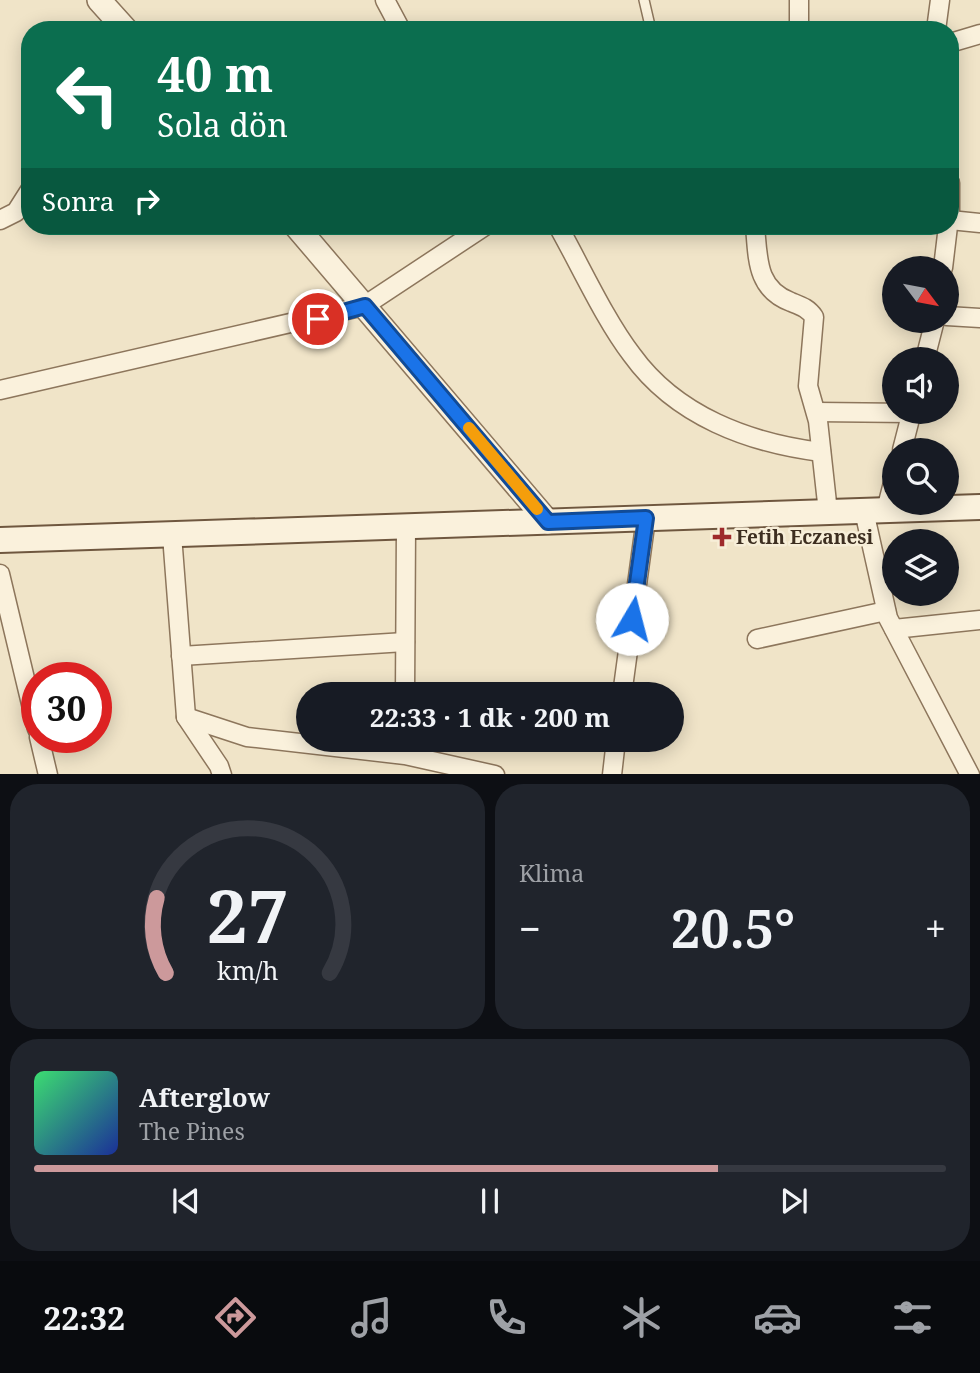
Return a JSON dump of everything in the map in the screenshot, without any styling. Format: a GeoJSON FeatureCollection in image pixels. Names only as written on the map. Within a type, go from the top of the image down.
{"type":"FeatureCollection","features":[{"type":"Feature","properties":{"kind":"main road"},"geometry":{"type":"LineString","coordinates":[[0,540],[980,507]]}},
{"type":"Feature","properties":{"kind":"street"},"geometry":{"type":"LineString","coordinates":[[99,0],[119,21]]}},
{"type":"Feature","properties":{"kind":"street"},"geometry":{"type":"LineString","coordinates":[[385,0],[396,21]]}},
{"type":"Feature","properties":{"kind":"street"},"geometry":{"type":"LineString","coordinates":[[799,0],[799,21]]}},
{"type":"Feature","properties":{"kind":"street"},"geometry":{"type":"LineString","coordinates":[[937,21],[940,0]]}},
{"type":"Feature","properties":{"kind":"street"},"geometry":{"type":"LineString","coordinates":[[959,40],[980,34]]}},
{"type":"Feature","properties":{"kind":"street"},"geometry":{"type":"LineString","coordinates":[[0,220],[16,212],[21,204]]}},
{"type":"Feature","properties":{"kind":"street"},"geometry":{"type":"LineString","coordinates":[[959,221],[980,223]]}},
{"type":"Feature","properties":{"kind":"street"},"geometry":{"type":"LineString","coordinates":[[304,235],[548,522]]}},
{"type":"Feature","properties":{"kind":"street"},"geometry":{"type":"LineString","coordinates":[[0,390],[365,306],[472,235]]}},
{"type":"Feature","properties":{"kind":"street"},"geometry":{"type":"LineString","coordinates":[[563,235],[631,355],[656,382],[708,419],[744,436],[779,447],[821,452]]}},
{"type":"Feature","properties":{"kind":"street"},"geometry":{"type":"LineString","coordinates":[[756,235],[760,275],[765,284],[780,298],[806,308],[814,317],[808,386],[816,412],[828,512]]}},
{"type":"Feature","properties":{"kind":"street"},"geometry":{"type":"LineString","coordinates":[[944,256],[947,235]]}},
{"type":"Feature","properties":{"kind":"street"},"geometry":{"type":"LineString","coordinates":[[959,317],[980,318]]}},
{"type":"Feature","properties":{"kind":"street"},"geometry":{"type":"LineString","coordinates":[[816,412],[882,412]]}},
{"type":"Feature","properties":{"kind":"street"},"geometry":{"type":"LineString","coordinates":[[882,499],[875,511],[886,611],[969,774]]}},
{"type":"Feature","properties":{"kind":"street"},"geometry":{"type":"LineString","coordinates":[[624,682],[646,518]]}},
{"type":"Feature","properties":{"kind":"street"},"geometry":{"type":"LineString","coordinates":[[405,682],[406,527]]}},
{"type":"Feature","properties":{"kind":"street"},"geometry":{"type":"LineString","coordinates":[[172,535],[186,717],[222,774]]}},
{"type":"Feature","properties":{"kind":"street"},"geometry":{"type":"LineString","coordinates":[[0,574],[21,662]]}},
{"type":"Feature","properties":{"kind":"street"},"geometry":{"type":"LineString","coordinates":[[757,639],[886,611]]}},
{"type":"Feature","properties":{"kind":"street"},"geometry":{"type":"LineString","coordinates":[[894,629],[980,620]]}},
{"type":"Feature","properties":{"kind":"street"},"geometry":{"type":"LineString","coordinates":[[181,656],[405,642]]}},
{"type":"Feature","properties":{"kind":"street"},"geometry":{"type":"LineString","coordinates":[[186,717],[247,737],[415,757],[491,774]]}},
{"type":"Feature","properties":{"kind":"street"},"geometry":{"type":"LineString","coordinates":[[612,774],[615,752]]}},
{"type":"Feature","properties":{"kind":"street"},"geometry":{"type":"LineString","coordinates":[[43,753],[48,774]]}},
{"type":"Feature","properties":{"kind":"lane"},"geometry":{"type":"LineString","coordinates":[[644,0],[649,21]]}},
{"type":"Feature","properties":{"kind":"slow traffic"},"geometry":{"type":"LineString","coordinates":[[469,428],[537,509]]}},
{"type":"Feature","properties":{"kind":"place","name":"Fetih Eczanesi"},"geometry":{"type":"Point","coordinates":[722,537]}},
{"type":"Feature","properties":{"kind":"route"},"geometry":{"type":"LineString","coordinates":[[318,319],[365,306],[548,522],[646,518],[632,619]]}}]}
